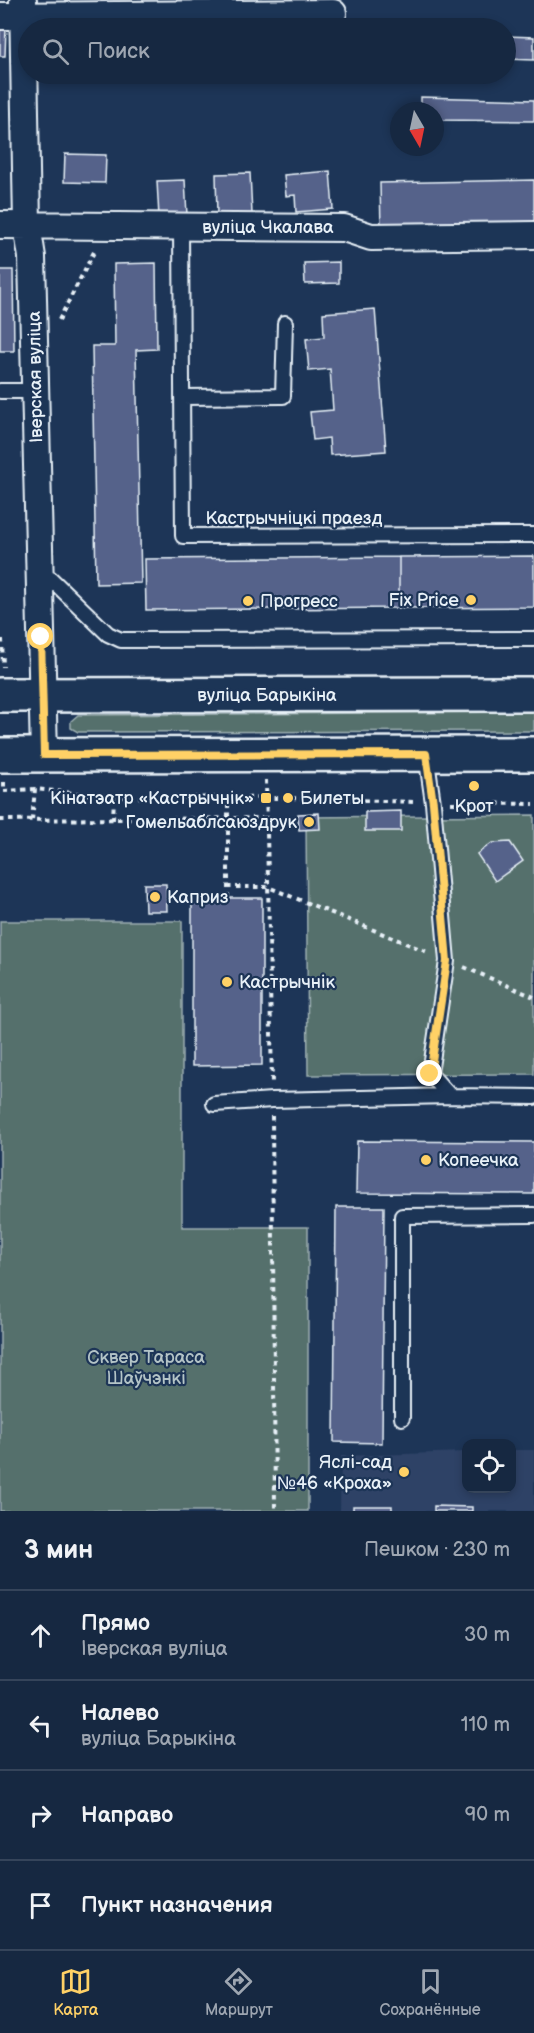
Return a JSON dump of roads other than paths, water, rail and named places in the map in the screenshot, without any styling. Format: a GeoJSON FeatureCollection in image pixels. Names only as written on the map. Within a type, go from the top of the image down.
{"type":"FeatureCollection","features":[{"type":"Feature","properties":{"kind":"main road","name":"вуліца Барыкіна"},"geometry":{"type":"LineString","coordinates":[[1,685],[43,695],[534,694]]}},
{"type":"Feature","properties":{"kind":"main road"},"geometry":{"type":"LineString","coordinates":[[0,755],[534,754]]}},
{"type":"Feature","properties":{"kind":"street"},"geometry":{"type":"LineString","coordinates":[[15,11],[333,13]]}},
{"type":"Feature","properties":{"kind":"street","name":"Іверская вуліца"},"geometry":{"type":"LineString","coordinates":[[15,11],[18,64]]}},
{"type":"Feature","properties":{"kind":"street","name":"Іверская вуліца"},"geometry":{"type":"LineString","coordinates":[[19,84],[27,225],[32,257],[44,755]]}},
{"type":"Feature","properties":{"kind":"street","name":"вуліца Чкалава"},"geometry":{"type":"LineString","coordinates":[[0,225],[344,228],[371,237],[534,235]]}},
{"type":"Feature","properties":{"kind":"lane","name":"Кастрычніцкі праезд"},"geometry":{"type":"LineString","coordinates":[[182,227],[183,536],[534,535]]}},
{"type":"Feature","properties":{"kind":"lane"},"geometry":{"type":"LineString","coordinates":[[182,397],[283,396],[285,323]]}},
{"type":"Feature","properties":{"kind":"lane"},"geometry":{"type":"LineString","coordinates":[[0,391],[36,391]]}},
{"type":"Feature","properties":{"kind":"lane"},"geometry":{"type":"LineString","coordinates":[[40,576],[51,579],[108,634],[121,640],[534,639]]}},
{"type":"Feature","properties":{"kind":"lane"},"geometry":{"type":"LineString","coordinates":[[426,754],[433,803],[447,961],[430,1074],[450,1096]]}},
{"type":"Feature","properties":{"kind":"lane"},"geometry":{"type":"LineString","coordinates":[[214,1104],[272,1100],[450,1096],[534,1097]]}},
{"type":"Feature","properties":{"kind":"lane"},"geometry":{"type":"LineString","coordinates":[[402,1418],[402,1216],[534,1215]]}},
{"type":"Feature","properties":{"kind":"place","name":"Fix Price"},"geometry":{"type":"Point","coordinates":[471,600]}},
{"type":"Feature","properties":{"kind":"place","name":"Прогресс"},"geometry":{"type":"Point","coordinates":[248,601]}},
{"type":"Feature","properties":{"kind":"place","name":"Крот"},"geometry":{"type":"Point","coordinates":[474,786]}},
{"type":"Feature","properties":{"kind":"place","name":"Кінатэатр «Кастрычнік»"},"geometry":{"type":"Point","coordinates":[266,798]}},
{"type":"Feature","properties":{"kind":"place","name":"Билеты"},"geometry":{"type":"Point","coordinates":[288,798]}},
{"type":"Feature","properties":{"kind":"place","name":"Гомельаблсаюздрук"},"geometry":{"type":"Point","coordinates":[309,822]}},
{"type":"Feature","properties":{"kind":"place","name":"Каприз"},"geometry":{"type":"Point","coordinates":[155,897]}},
{"type":"Feature","properties":{"kind":"place","name":"Кастрычнік"},"geometry":{"type":"Point","coordinates":[227,982]}},
{"type":"Feature","properties":{"kind":"place","name":"Копеечка"},"geometry":{"type":"Point","coordinates":[426,1160]}},
{"type":"Feature","properties":{"kind":"place","name":"Яслі-сад №46 «Кроха»"},"geometry":{"type":"Point","coordinates":[404,1472]}},
{"type":"Feature","properties":{"kind":"park label","name":"Сквер Тараса Шаўчэнкі"},"geometry":{"type":"Point","coordinates":[146,1367]}}]}
